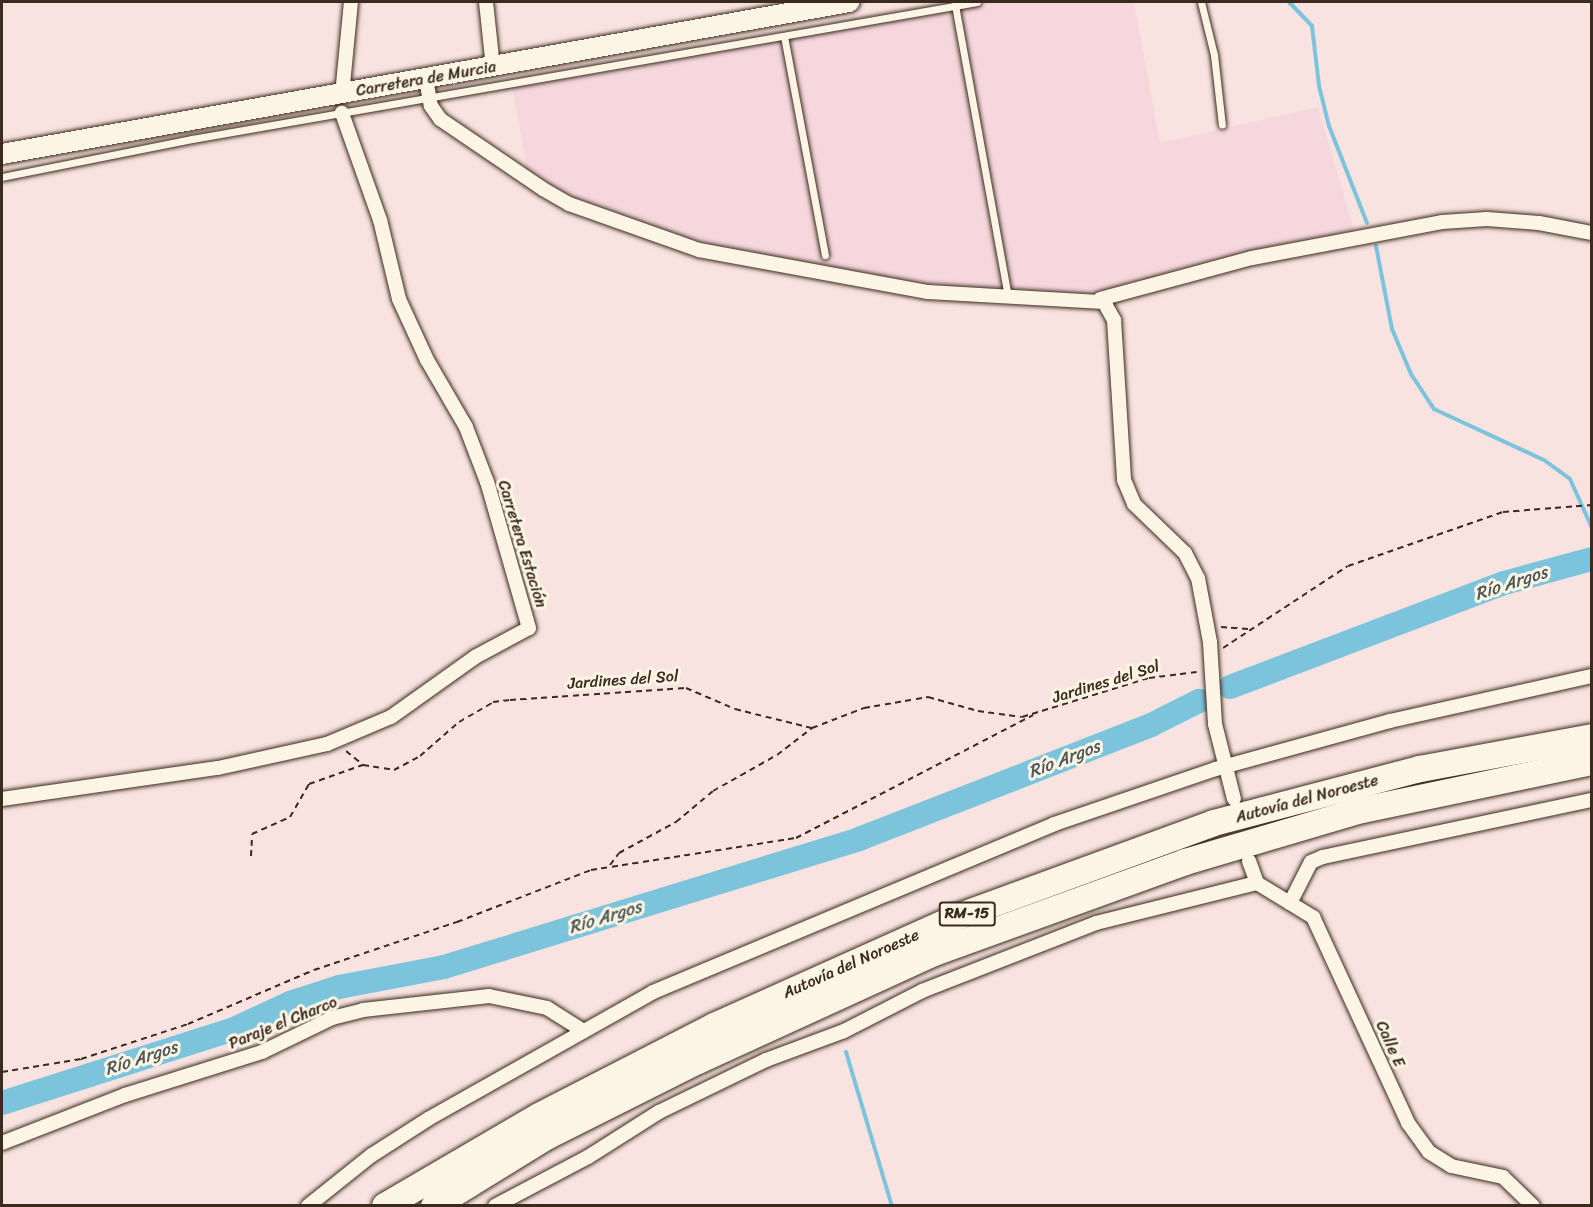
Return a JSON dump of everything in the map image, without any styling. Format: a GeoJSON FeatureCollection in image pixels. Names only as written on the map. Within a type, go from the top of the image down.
{"type":"FeatureCollection","features":[{"type":"Feature","properties":{"kind":"highway","name":"Autovía del Noroeste"},"geometry":{"type":"LineString","coordinates":[[386,1206],[539,1116],[714,1026],[960,916],[1214,823],[1420,769],[1592,736]]}},
{"type":"Feature","properties":{"kind":"highway","name":"Autovía del Noroeste"},"geometry":{"type":"LineString","coordinates":[[434,1206],[548,1136],[698,1060],[945,949],[1185,862],[1362,810],[1592,762]]}},
{"type":"Feature","properties":{"kind":"main road","name":"Carretera de Murcia"},"geometry":{"type":"LineString","coordinates":[[2,154],[132,140],[427,89],[493,67],[849,2]]}},
{"type":"Feature","properties":{"kind":"street"},"geometry":{"type":"LineString","coordinates":[[342,104],[351,2]]}},
{"type":"Feature","properties":{"kind":"street"},"geometry":{"type":"LineString","coordinates":[[486,2],[493,67]]}},
{"type":"Feature","properties":{"kind":"street"},"geometry":{"type":"LineString","coordinates":[[427,89],[435,113],[450,127],[569,204],[699,250],[928,292],[1008,298],[1100,299],[1252,258],[1442,222],[1529,222],[1592,233]]}},
{"type":"Feature","properties":{"kind":"street","name":"Carretera Estación"},"geometry":{"type":"LineString","coordinates":[[2,800],[218,768],[335,741],[405,708],[476,657],[524,633],[529,624],[493,501],[466,427],[427,360],[399,299],[380,220],[342,104]]}},
{"type":"Feature","properties":{"kind":"street"},"geometry":{"type":"LineString","coordinates":[[1100,299],[1108,305],[1114,320],[1121,460],[1126,486],[1147,519],[1185,553],[1194,567],[1206,615],[1212,664],[1215,724],[1234,799]]}},
{"type":"Feature","properties":{"kind":"street"},"geometry":{"type":"LineString","coordinates":[[308,1206],[409,1131],[582,1030],[653,992],[1054,824],[1226,766],[1400,718],[1592,676]]}},
{"type":"Feature","properties":{"kind":"street"},"geometry":{"type":"LineString","coordinates":[[1290,903],[1311,862],[1323,857],[1592,800]]}},
{"type":"Feature","properties":{"kind":"street"},"geometry":{"type":"LineString","coordinates":[[495,1206],[588,1157],[668,1107],[766,1060],[844,1031],[922,991],[1096,923],[1257,883],[1249,861]]}},
{"type":"Feature","properties":{"kind":"street","name":"Calle E"},"geometry":{"type":"LineString","coordinates":[[1257,883],[1313,917],[1408,1123],[1429,1152],[1450,1166],[1503,1177],[1533,1206]]}},
{"type":"Feature","properties":{"kind":"street","name":"Paraje el Charco"},"geometry":{"type":"LineString","coordinates":[[2,1143],[125,1095],[252,1055],[332,1018],[363,1010],[498,997],[547,1008],[582,1030]]}},
{"type":"Feature","properties":{"kind":"lane"},"geometry":{"type":"LineString","coordinates":[[427,89],[784,36],[977,2]]}},
{"type":"Feature","properties":{"kind":"lane"},"geometry":{"type":"LineString","coordinates":[[1201,2],[1214,55],[1222,125]]}},
{"type":"Feature","properties":{"kind":"lane"},"geometry":{"type":"LineString","coordinates":[[955,5],[1008,298]]}},
{"type":"Feature","properties":{"kind":"lane"},"geometry":{"type":"LineString","coordinates":[[784,36],[825,255]]}},
{"type":"Feature","properties":{"kind":"lane"},"geometry":{"type":"LineString","coordinates":[[2,177],[132,140]]}},
{"type":"Feature","properties":{"kind":"path"},"geometry":{"type":"LineString","coordinates":[[1212,664],[1251,629],[1348,566],[1483,517],[1592,505]]}},
{"type":"Feature","properties":{"kind":"path"},"geometry":{"type":"LineString","coordinates":[[1206,615],[1221,627],[1251,629]]}},
{"type":"Feature","properties":{"kind":"path","name":"Jardines del Sol"},"geometry":{"type":"LineString","coordinates":[[363,765],[382,770],[406,766],[459,722],[493,702],[610,691],[686,688],[735,709],[812,728],[864,708],[928,697],[1008,716],[1033,715],[1149,678],[1212,664]]}},
{"type":"Feature","properties":{"kind":"path"},"geometry":{"type":"LineString","coordinates":[[2,1072],[81,1059],[188,1024],[314,970],[429,932],[610,865],[796,838],[1033,715]]}},
{"type":"Feature","properties":{"kind":"path"},"geometry":{"type":"LineString","coordinates":[[610,865],[620,853],[670,826],[714,791],[777,755],[812,728]]}},
{"type":"Feature","properties":{"kind":"path"},"geometry":{"type":"LineString","coordinates":[[335,741],[363,765]]}},
{"type":"Feature","properties":{"kind":"path"},"geometry":{"type":"LineString","coordinates":[[251,856],[252,834],[290,817],[309,784],[363,765]]}},
{"type":"Feature","properties":{"kind":"shaded area"},"geometry":{"type":"Polygon","coordinates":[[[977,2],[1134,2],[1160,143],[1318,107],[1356,237],[1100,299],[991,298],[725,256],[627,223],[529,180],[512,84],[977,2]]]}},
{"type":"Feature","properties":{"kind":"waterway"},"geometry":{"type":"LineString","coordinates":[[1289,2],[1312,26],[1319,86],[1329,126],[1367,223]]}},
{"type":"Feature","properties":{"kind":"waterway"},"geometry":{"type":"LineString","coordinates":[[1376,246],[1392,329],[1411,374],[1434,409],[1544,460],[1570,479],[1592,528]]}},
{"type":"Feature","properties":{"kind":"waterway","name":"Río Argos"},"geometry":{"type":"LineString","coordinates":[[1230,687],[1504,583],[1592,559]]}},
{"type":"Feature","properties":{"kind":"waterway","name":"Río Argos"},"geometry":{"type":"LineString","coordinates":[[2,1103],[234,1029],[290,1003],[339,987],[444,967],[859,839],[1151,725],[1199,701]]}},
{"type":"Feature","properties":{"kind":"waterway"},"geometry":{"type":"LineString","coordinates":[[846,1052],[892,1206]]}}]}
